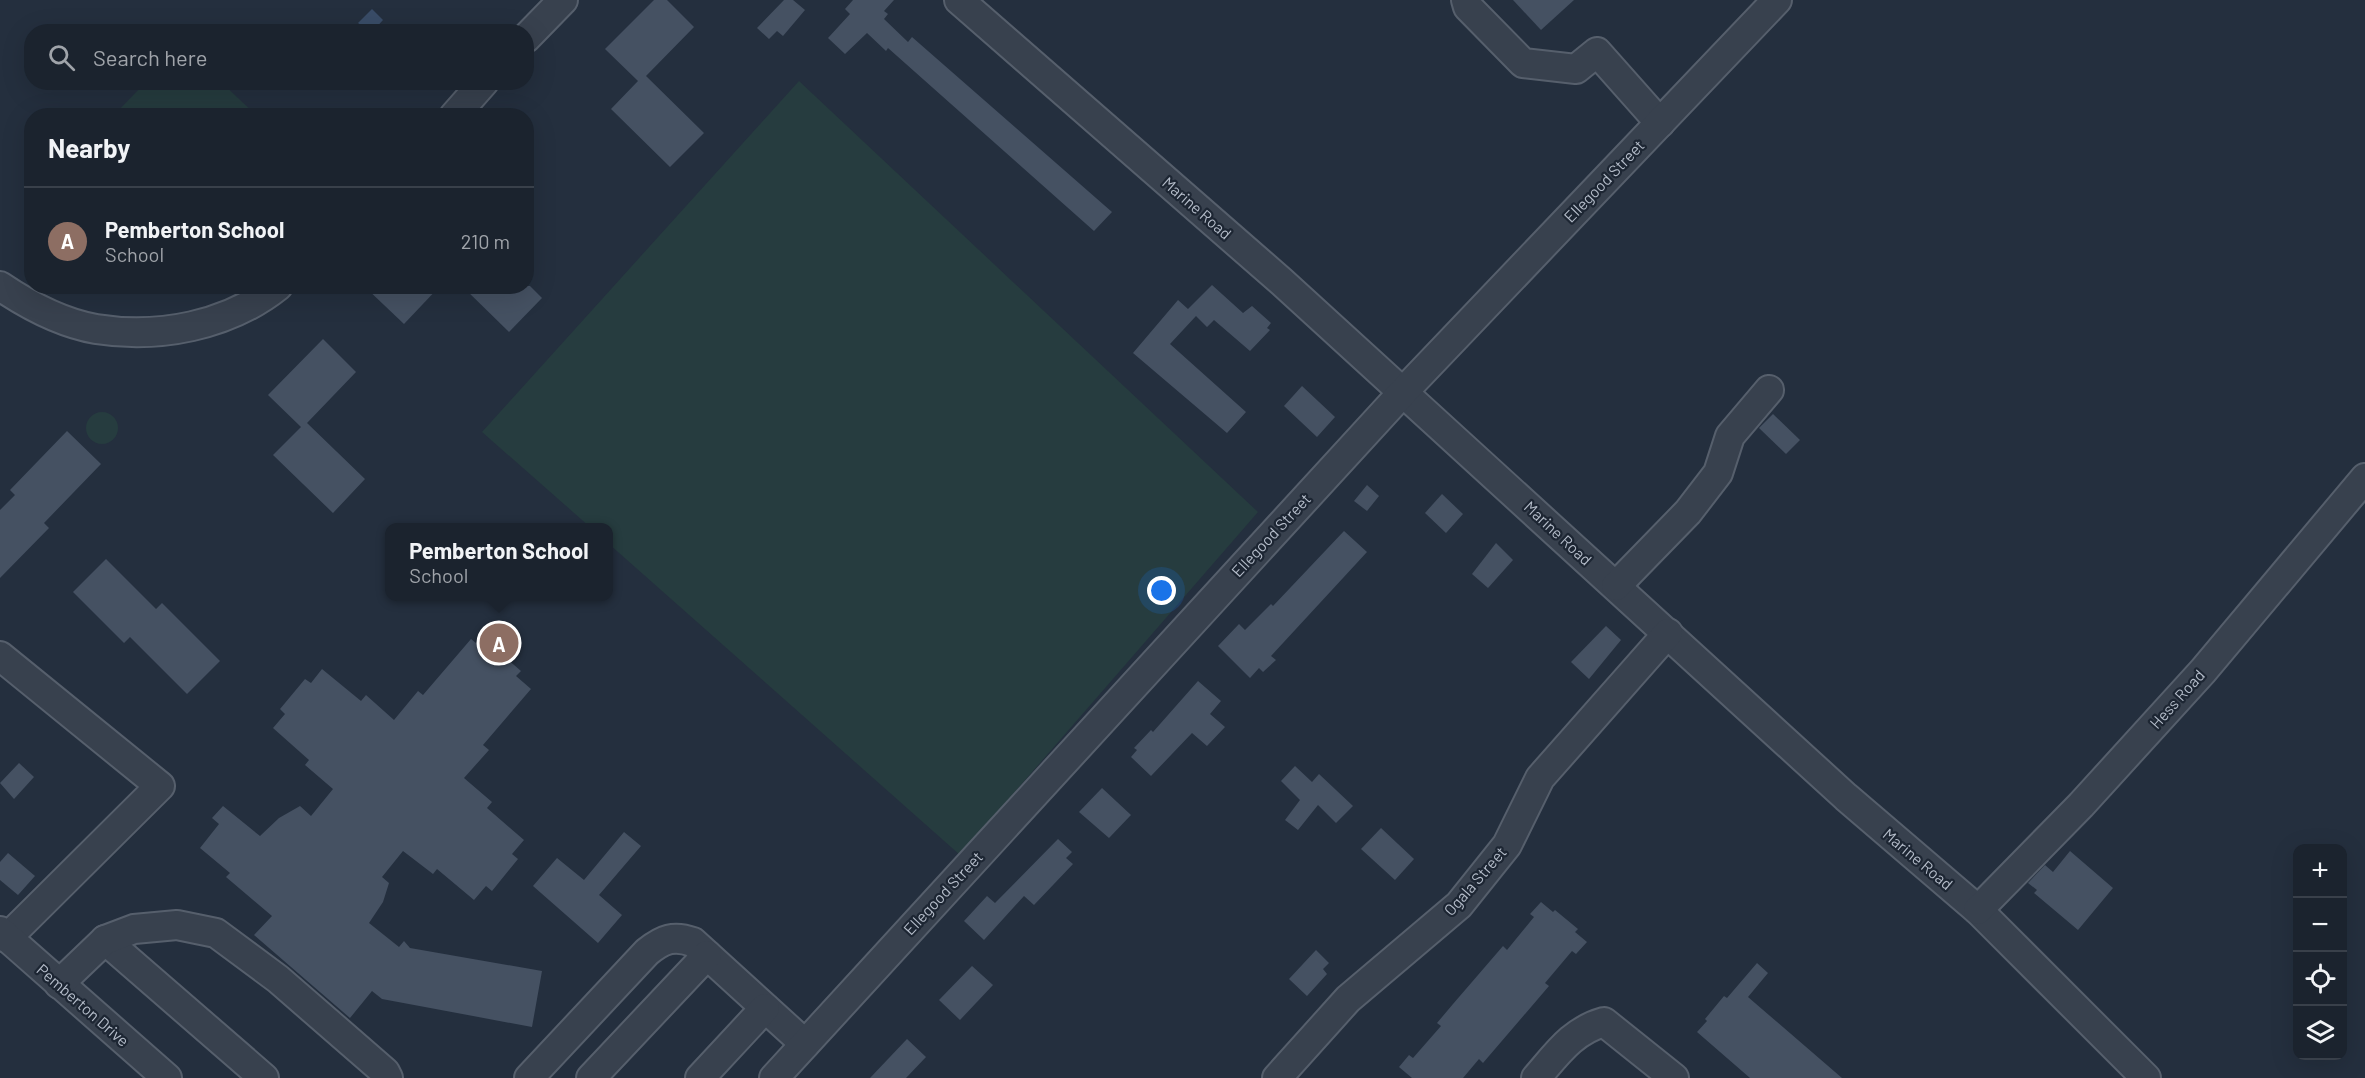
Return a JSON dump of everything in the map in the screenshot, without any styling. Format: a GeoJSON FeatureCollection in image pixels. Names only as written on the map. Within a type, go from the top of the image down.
{"type":"FeatureCollection","features":[{"type":"Feature","properties":{"kind":"street"},"geometry":{"type":"LineString","coordinates":[[534,30],[563,0]]}},
{"type":"Feature","properties":{"kind":"street","name":"Marine Road"},"geometry":{"type":"LineString","coordinates":[[959,0],[1404,391],[1846,798],[1977,910],[2146,1078]]}},
{"type":"Feature","properties":{"kind":"street"},"geometry":{"type":"LineString","coordinates":[[1466,0],[1468,7],[1523,63],[1576,69],[1597,52],[1660,123]]}},
{"type":"Feature","properties":{"kind":"street","name":"Ellegood Street"},"geometry":{"type":"LineString","coordinates":[[774,1078],[1404,391],[1777,0]]}},
{"type":"Feature","properties":{"kind":"street"},"geometry":{"type":"LineString","coordinates":[[461,108],[477,90]]}},
{"type":"Feature","properties":{"kind":"street"},"geometry":{"type":"LineString","coordinates":[[0,286],[34,308],[95,328],[149,331],[201,326],[261,300],[268,294]]}},
{"type":"Feature","properties":{"kind":"street"},"geometry":{"type":"LineString","coordinates":[[1616,586],[1694,504],[1718,473],[1730,436],[1769,390]]}},
{"type":"Feature","properties":{"kind":"street","name":"Hess Road"},"geometry":{"type":"LineString","coordinates":[[1977,910],[2081,805],[2203,671],[2365,478]]}},
{"type":"Feature","properties":{"kind":"street","name":"Ogala Street"},"geometry":{"type":"LineString","coordinates":[[1277,1078],[1348,999],[1460,905],[1507,845],[1540,778],[1668,633]]}},
{"type":"Feature","properties":{"kind":"street"},"geometry":{"type":"LineString","coordinates":[[0,656],[160,786],[4,935]]}},
{"type":"Feature","properties":{"kind":"street"},"geometry":{"type":"LineString","coordinates":[[59,984],[105,940],[134,929],[177,925],[216,933],[278,979],[385,1072],[388,1078]]}},
{"type":"Feature","properties":{"kind":"street","name":"Pemberton Drive"},"geometry":{"type":"LineString","coordinates":[[4,935],[160,1076]]}},
{"type":"Feature","properties":{"kind":"street"},"geometry":{"type":"LineString","coordinates":[[530,1078],[647,952],[659,942],[671,938],[693,942],[805,1044]]}},
{"type":"Feature","properties":{"kind":"street"},"geometry":{"type":"LineString","coordinates":[[105,940],[264,1078]]}},
{"type":"Feature","properties":{"kind":"street"},"geometry":{"type":"LineString","coordinates":[[591,1078],[707,955]]}},
{"type":"Feature","properties":{"kind":"street"},"geometry":{"type":"LineString","coordinates":[[700,1078],[765,1008]]}},
{"type":"Feature","properties":{"kind":"street"},"geometry":{"type":"LineString","coordinates":[[1536,1078],[1573,1035],[1586,1027],[1604,1022],[1674,1078]]}},
{"type":"Feature","properties":{"kind":"green space"},"geometry":{"type":"Polygon","coordinates":[[[799,81],[1258,512],[960,855],[613,548],[613,523],[585,523],[482,432],[799,81]]]}},
{"type":"Feature","properties":{"kind":"green space"},"geometry":{"type":"Polygon","coordinates":[[[138,90],[229,90],[249,108],[121,108],[138,90]]]}},
{"type":"Feature","properties":{"kind":"green space"},"geometry":{"type":"Polygon","coordinates":[[[102,412],[114,416],[118,428],[114,440],[102,444],[90,440],[86,428],[90,416],[102,412]]]}},
{"type":"Feature","properties":{"kind":"water"},"geometry":{"type":"Polygon","coordinates":[[[372,9],[383,20],[379,24],[358,23],[372,9]]]}},
{"type":"Feature","properties":{"kind":"building"},"geometry":{"type":"Polygon","coordinates":[[[654,0],[667,0],[694,27],[646,76],[704,133],[670,167],[611,109],[638,81],[605,49],[654,0]]]}},
{"type":"Feature","properties":{"kind":"building"},"geometry":{"type":"Polygon","coordinates":[[[784,0],[793,0],[805,10],[783,36],[777,31],[769,39],[757,28],[784,0]]]}},
{"type":"Feature","properties":{"kind":"building"},"geometry":{"type":"Polygon","coordinates":[[[853,0],[894,0],[884,11],[888,14],[884,19],[908,42],[912,37],[1112,212],[1094,231],[888,48],[886,51],[867,33],[845,54],[828,38],[850,14],[845,9],[853,0]]]}},
{"type":"Feature","properties":{"kind":"building"},"geometry":{"type":"Polygon","coordinates":[[[1513,0],[1574,0],[1541,30],[1513,0]]]}},
{"type":"Feature","properties":{"kind":"building"},"geometry":{"type":"Polygon","coordinates":[[[1212,285],[1243,313],[1252,306],[1271,323],[1267,328],[1270,330],[1250,351],[1214,320],[1207,327],[1196,316],[1170,344],[1246,412],[1227,433],[1133,353],[1178,300],[1188,309],[1212,285]]]}},
{"type":"Feature","properties":{"kind":"building"},"geometry":{"type":"Polygon","coordinates":[[[534,290],[542,298],[509,332],[470,294],[534,294],[534,290]]]}},
{"type":"Feature","properties":{"kind":"building"},"geometry":{"type":"Polygon","coordinates":[[[372,294],[432,294],[404,324],[372,294]]]}},
{"type":"Feature","properties":{"kind":"building"},"geometry":{"type":"Polygon","coordinates":[[[323,339],[356,372],[307,423],[365,479],[333,513],[273,455],[301,427],[268,395],[323,339]]]}},
{"type":"Feature","properties":{"kind":"building"},"geometry":{"type":"Polygon","coordinates":[[[1302,386],[1335,417],[1317,437],[1284,406],[1302,386]]]}},
{"type":"Feature","properties":{"kind":"building"},"geometry":{"type":"Polygon","coordinates":[[[1773,414],[1800,440],[1786,454],[1759,428],[1773,414]]]}},
{"type":"Feature","properties":{"kind":"building"},"geometry":{"type":"Polygon","coordinates":[[[67,431],[101,464],[44,523],[49,528],[0,578],[0,510],[15,495],[10,490],[67,431]]]}},
{"type":"Feature","properties":{"kind":"building"},"geometry":{"type":"Polygon","coordinates":[[[1367,485],[1379,496],[1367,511],[1354,501],[1367,485]]]}},
{"type":"Feature","properties":{"kind":"building"},"geometry":{"type":"Polygon","coordinates":[[[1442,494],[1463,514],[1446,533],[1425,513],[1442,494]]]}},
{"type":"Feature","properties":{"kind":"building"},"geometry":{"type":"Polygon","coordinates":[[[1344,531],[1367,552],[1271,656],[1276,660],[1263,672],[1259,668],[1250,678],[1218,646],[1239,624],[1245,630],[1271,604],[1273,606],[1344,531]]]}},
{"type":"Feature","properties":{"kind":"building"},"geometry":{"type":"Polygon","coordinates":[[[1496,543],[1513,560],[1488,588],[1472,574],[1496,543]]]}},
{"type":"Feature","properties":{"kind":"building"},"geometry":{"type":"Polygon","coordinates":[[[106,559],[156,609],[162,603],[220,661],[187,694],[130,637],[124,643],[73,592],[106,559]]]}},
{"type":"Feature","properties":{"kind":"building"},"geometry":{"type":"Polygon","coordinates":[[[1606,626],[1621,640],[1589,679],[1571,662],[1606,626]]]}},
{"type":"Feature","properties":{"kind":"building"},"geometry":{"type":"Polygon","coordinates":[[[471,639],[487,652],[492,646],[521,671],[516,676],[531,689],[483,745],[489,750],[464,778],[492,802],[487,808],[524,840],[512,854],[518,859],[492,891],[486,886],[474,900],[437,869],[433,874],[403,851],[382,877],[389,883],[383,902],[369,923],[399,947],[404,941],[410,948],[542,971],[532,1027],[382,999],[372,991],[350,1018],[254,935],[272,916],[226,877],[230,873],[200,848],[219,824],[212,818],[223,806],[260,836],[279,818],[300,806],[311,816],[333,789],[305,765],[309,760],[273,728],[285,714],[280,709],[305,679],[311,683],[322,669],[361,701],[366,695],[394,720],[418,691],[423,695],[471,639]]]}},
{"type":"Feature","properties":{"kind":"building"},"geometry":{"type":"Polygon","coordinates":[[[1198,681],[1221,701],[1210,714],[1225,727],[1207,746],[1192,733],[1151,776],[1131,757],[1137,750],[1134,748],[1151,730],[1153,732],[1198,681]]]}},
{"type":"Feature","properties":{"kind":"building"},"geometry":{"type":"Polygon","coordinates":[[[19,763],[34,777],[14,799],[0,783],[19,763]]]}},
{"type":"Feature","properties":{"kind":"building"},"geometry":{"type":"Polygon","coordinates":[[[1295,766],[1312,782],[1319,774],[1353,806],[1336,823],[1318,805],[1298,830],[1285,820],[1300,800],[1281,781],[1295,766]]]}},
{"type":"Feature","properties":{"kind":"building"},"geometry":{"type":"Polygon","coordinates":[[[1102,788],[1131,815],[1109,838],[1079,812],[1102,788]]]}},
{"type":"Feature","properties":{"kind":"building"},"geometry":{"type":"Polygon","coordinates":[[[1381,828],[1414,859],[1395,880],[1361,849],[1381,828]]]}},
{"type":"Feature","properties":{"kind":"building"},"geometry":{"type":"Polygon","coordinates":[[[624,832],[641,846],[599,895],[622,915],[598,943],[533,886],[557,858],[584,880],[624,832]]]}},
{"type":"Feature","properties":{"kind":"building"},"geometry":{"type":"Polygon","coordinates":[[[1058,839],[1072,852],[1066,858],[1073,864],[1034,905],[1024,896],[984,940],[964,921],[987,896],[995,903],[1058,839]]]}},
{"type":"Feature","properties":{"kind":"building"},"geometry":{"type":"Polygon","coordinates":[[[2070,851],[2113,888],[2078,930],[2034,893],[2037,890],[2028,883],[2045,865],[2053,872],[2070,851]]]}},
{"type":"Feature","properties":{"kind":"building"},"geometry":{"type":"Polygon","coordinates":[[[8,853],[35,876],[18,895],[0,880],[0,862],[8,853]]]}},
{"type":"Feature","properties":{"kind":"building"},"geometry":{"type":"Polygon","coordinates":[[[1541,902],[1578,929],[1575,932],[1587,942],[1576,954],[1572,951],[1545,983],[1549,986],[1483,1063],[1479,1059],[1463,1078],[1412,1078],[1399,1067],[1409,1055],[1413,1058],[1441,1026],[1437,1023],[1503,946],[1507,950],[1534,917],[1530,914],[1541,902]]]}},
{"type":"Feature","properties":{"kind":"building"},"geometry":{"type":"Polygon","coordinates":[[[1316,950],[1329,963],[1323,969],[1327,974],[1307,996],[1289,979],[1316,950]]]}},
{"type":"Feature","properties":{"kind":"building"},"geometry":{"type":"Polygon","coordinates":[[[1757,963],[1768,973],[1748,997],[1842,1078],[1750,1078],[1697,1032],[1724,996],[1727,998],[1757,963]]]}},
{"type":"Feature","properties":{"kind":"building"},"geometry":{"type":"Polygon","coordinates":[[[972,966],[993,985],[960,1020],[939,1000],[972,966]]]}},
{"type":"Feature","properties":{"kind":"building"},"geometry":{"type":"Polygon","coordinates":[[[907,1039],[926,1057],[906,1078],[870,1078],[907,1039]]]}},
{"type":"Feature","properties":{"kind":"place","name":"Pemberton School"},"geometry":{"type":"Point","coordinates":[499,643]}}]}
